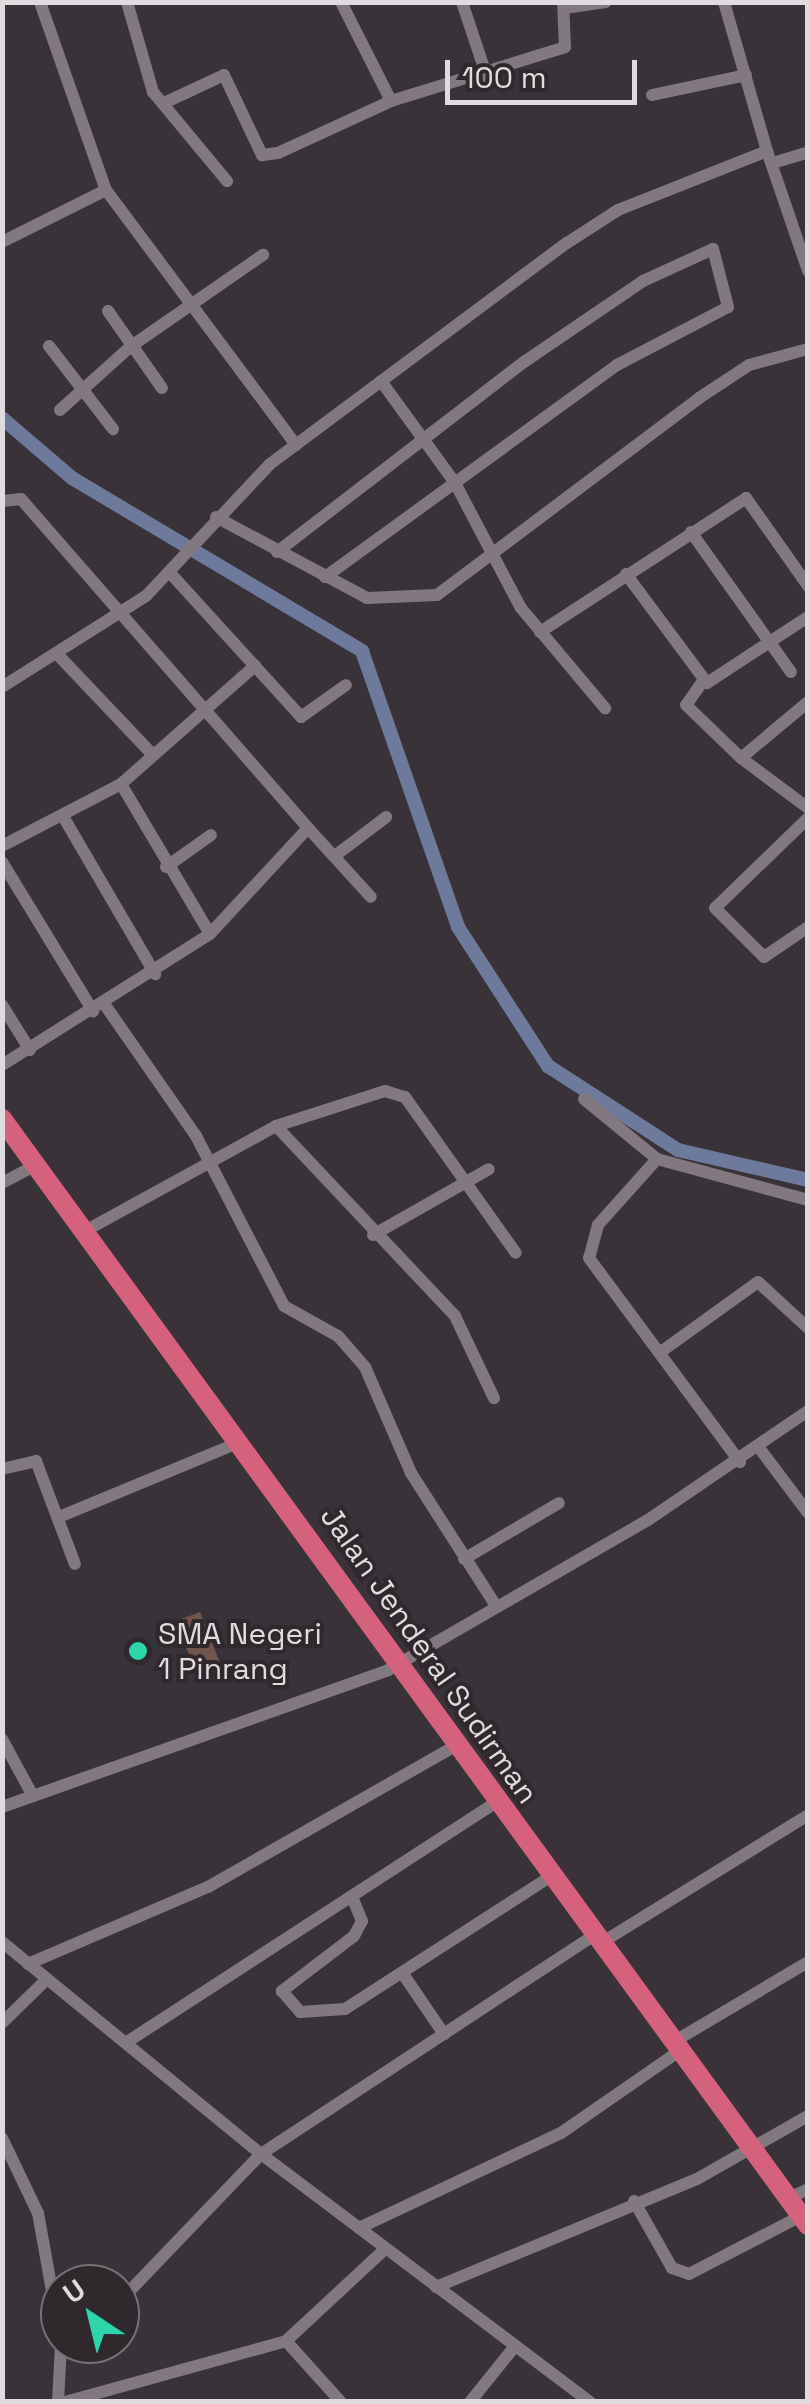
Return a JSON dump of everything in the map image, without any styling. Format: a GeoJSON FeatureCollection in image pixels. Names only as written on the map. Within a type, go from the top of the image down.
{"type":"FeatureCollection","features":[{"type":"Feature","properties":{"kind":"highway","name":"Jalan Jenderal Sudirman"},"geometry":{"type":"LineString","coordinates":[[2,1119],[240,1442],[494,1804],[801,2207]]}},
{"type":"Feature","properties":{"kind":"street"},"geometry":{"type":"LineString","coordinates":[[40,2],[106,190],[186,306],[296,444]]}},
{"type":"Feature","properties":{"kind":"street"},"geometry":{"type":"LineString","coordinates":[[127,2],[149,84],[227,181]]}},
{"type":"Feature","properties":{"kind":"street"},"geometry":{"type":"LineString","coordinates":[[341,2],[392,101]]}},
{"type":"Feature","properties":{"kind":"street"},"geometry":{"type":"LineString","coordinates":[[462,2],[487,77]]}},
{"type":"Feature","properties":{"kind":"street"},"geometry":{"type":"LineString","coordinates":[[164,103],[224,75],[262,155],[392,101],[487,77],[564,47],[564,5],[606,2]]}},
{"type":"Feature","properties":{"kind":"street"},"geometry":{"type":"LineString","coordinates":[[724,2],[808,271]]}},
{"type":"Feature","properties":{"kind":"street"},"geometry":{"type":"LineString","coordinates":[[652,95],[746,75]]}},
{"type":"Feature","properties":{"kind":"street"},"geometry":{"type":"LineString","coordinates":[[2,688],[122,615],[188,560],[213,521],[296,444],[618,210],[770,157],[808,152]]}},
{"type":"Feature","properties":{"kind":"street"},"geometry":{"type":"LineString","coordinates":[[2,242],[106,190]]}},
{"type":"Feature","properties":{"kind":"street"},"geometry":{"type":"LineString","coordinates":[[277,552],[423,439],[643,281],[713,250],[728,307],[663,334],[325,576]]}},
{"type":"Feature","properties":{"kind":"street"},"geometry":{"type":"LineString","coordinates":[[60,410],[130,347],[263,256]]}},
{"type":"Feature","properties":{"kind":"street"},"geometry":{"type":"LineString","coordinates":[[108,311],[162,388]]}},
{"type":"Feature","properties":{"kind":"street"},"geometry":{"type":"LineString","coordinates":[[49,346],[113,429]]}},
{"type":"Feature","properties":{"kind":"street"},"geometry":{"type":"LineString","coordinates":[[213,521],[367,598],[425,598],[494,556],[749,365],[808,349]]}},
{"type":"Feature","properties":{"kind":"street"},"geometry":{"type":"LineString","coordinates":[[382,381],[456,483],[540,632],[605,708]]}},
{"type":"Feature","properties":{"kind":"street"},"geometry":{"type":"LineString","coordinates":[[540,632],[746,498],[808,586]]}},
{"type":"Feature","properties":{"kind":"street"},"geometry":{"type":"LineString","coordinates":[[2,501],[21,499],[370,897]]}},
{"type":"Feature","properties":{"kind":"street"},"geometry":{"type":"LineString","coordinates":[[692,532],[791,672]]}},
{"type":"Feature","properties":{"kind":"street"},"geometry":{"type":"LineString","coordinates":[[626,574],[703,681]]}},
{"type":"Feature","properties":{"kind":"street"},"geometry":{"type":"LineString","coordinates":[[172,575],[301,717],[346,685]]}},
{"type":"Feature","properties":{"kind":"street"},"geometry":{"type":"LineString","coordinates":[[808,617],[703,681],[686,705],[741,758],[808,808]]}},
{"type":"Feature","properties":{"kind":"street"},"geometry":{"type":"LineString","coordinates":[[59,656],[150,752]]}},
{"type":"Feature","properties":{"kind":"street"},"geometry":{"type":"LineString","coordinates":[[2,846],[64,818],[121,784],[150,752],[255,666]]}},
{"type":"Feature","properties":{"kind":"street"},"geometry":{"type":"LineString","coordinates":[[741,758],[808,702]]}},
{"type":"Feature","properties":{"kind":"street"},"geometry":{"type":"LineString","coordinates":[[121,784],[166,867],[210,934]]}},
{"type":"Feature","properties":{"kind":"street"},"geometry":{"type":"LineString","coordinates":[[336,855],[386,816]]}},
{"type":"Feature","properties":{"kind":"street"},"geometry":{"type":"LineString","coordinates":[[64,818],[155,974]]}},
{"type":"Feature","properties":{"kind":"street"},"geometry":{"type":"LineString","coordinates":[[808,818],[714,908],[764,957],[808,927]]}},
{"type":"Feature","properties":{"kind":"street"},"geometry":{"type":"LineString","coordinates":[[2,1065],[155,974],[210,934],[308,828]]}},
{"type":"Feature","properties":{"kind":"street"},"geometry":{"type":"LineString","coordinates":[[166,867],[211,835]]}},
{"type":"Feature","properties":{"kind":"street"},"geometry":{"type":"LineString","coordinates":[[2,862],[99,1008],[209,1162],[288,1312],[338,1336],[365,1367],[412,1473],[496,1606]]}},
{"type":"Feature","properties":{"kind":"street"},"geometry":{"type":"LineString","coordinates":[[2,1005],[30,1050]]}},
{"type":"Feature","properties":{"kind":"street"},"geometry":{"type":"LineString","coordinates":[[85,1231],[276,1126],[351,1097],[397,1092],[516,1254]]}},
{"type":"Feature","properties":{"kind":"street"},"geometry":{"type":"LineString","coordinates":[[584,1100],[658,1158],[808,1200]]}},
{"type":"Feature","properties":{"kind":"street"},"geometry":{"type":"LineString","coordinates":[[276,1126],[455,1316],[494,1398]]}},
{"type":"Feature","properties":{"kind":"street"},"geometry":{"type":"LineString","coordinates":[[658,1158],[588,1244],[740,1462]]}},
{"type":"Feature","properties":{"kind":"street"},"geometry":{"type":"LineString","coordinates":[[8,1180],[37,1164]]}},
{"type":"Feature","properties":{"kind":"street"},"geometry":{"type":"LineString","coordinates":[[374,1234],[489,1168]]}},
{"type":"Feature","properties":{"kind":"street"},"geometry":{"type":"LineString","coordinates":[[662,1351],[758,1282],[808,1328]]}},
{"type":"Feature","properties":{"kind":"street"},"geometry":{"type":"LineString","coordinates":[[2,1807],[399,1664],[740,1462],[808,1412]]}},
{"type":"Feature","properties":{"kind":"street"},"geometry":{"type":"LineString","coordinates":[[59,1517],[240,1442]]}},
{"type":"Feature","properties":{"kind":"street"},"geometry":{"type":"LineString","coordinates":[[760,1449],[808,1513]]}},
{"type":"Feature","properties":{"kind":"street"},"geometry":{"type":"LineString","coordinates":[[2,1469],[36,1461],[75,1564]]}},
{"type":"Feature","properties":{"kind":"street"},"geometry":{"type":"LineString","coordinates":[[464,1559],[559,1503]]}},
{"type":"Feature","properties":{"kind":"street"},"geometry":{"type":"LineString","coordinates":[[2,1740],[33,1796]]}},
{"type":"Feature","properties":{"kind":"street"},"geometry":{"type":"LineString","coordinates":[[28,1964],[208,1887],[453,1747]]}},
{"type":"Feature","properties":{"kind":"street"},"geometry":{"type":"LineString","coordinates":[[126,2042],[494,1804]]}},
{"type":"Feature","properties":{"kind":"street"},"geometry":{"type":"LineString","coordinates":[[140,2279],[262,2154],[444,2034],[808,1815]]}},
{"type":"Feature","properties":{"kind":"street"},"geometry":{"type":"LineString","coordinates":[[352,1899],[360,1928],[296,1974],[285,1999],[300,2012],[338,2012],[551,1876]]}},
{"type":"Feature","properties":{"kind":"street"},"geometry":{"type":"LineString","coordinates":[[5,1950],[28,1964],[262,2154],[590,2402]]}},
{"type":"Feature","properties":{"kind":"street"},"geometry":{"type":"LineString","coordinates":[[359,2228],[562,2133],[678,2045],[808,1962]]}},
{"type":"Feature","properties":{"kind":"street"},"geometry":{"type":"LineString","coordinates":[[403,1974],[444,2034]]}},
{"type":"Feature","properties":{"kind":"street"},"geometry":{"type":"LineString","coordinates":[[2,2023],[47,1980]]}},
{"type":"Feature","properties":{"kind":"street"},"geometry":{"type":"LineString","coordinates":[[436,2287],[754,2148],[808,2116]]}},
{"type":"Feature","properties":{"kind":"street"},"geometry":{"type":"LineString","coordinates":[[2,2138],[38,2213],[48,2264]]}},
{"type":"Feature","properties":{"kind":"street"},"geometry":{"type":"LineString","coordinates":[[634,2200],[672,2268],[688,2274],[801,2207]]}},
{"type":"Feature","properties":{"kind":"street"},"geometry":{"type":"LineString","coordinates":[[63,2364],[62,2402],[286,2341],[385,2249]]}},
{"type":"Feature","properties":{"kind":"street"},"geometry":{"type":"LineString","coordinates":[[286,2341],[341,2402]]}},
{"type":"Feature","properties":{"kind":"street"},"geometry":{"type":"LineString","coordinates":[[470,2402],[515,2346]]}},
{"type":"Feature","properties":{"kind":"shaded area"},"geometry":{"type":"Polygon","coordinates":[[[200,1612],[220,1663],[196,1673],[176,1621],[200,1612]]]}},
{"type":"Feature","properties":{"kind":"waterway"},"geometry":{"type":"LineString","coordinates":[[2,418],[72,478],[362,651],[458,927],[548,1066],[678,1150],[808,1180]]}},
{"type":"Feature","properties":{"kind":"place","name":"SMA Negeri 1 Pinrang"},"geometry":{"type":"Point","coordinates":[138,1651]}}]}
